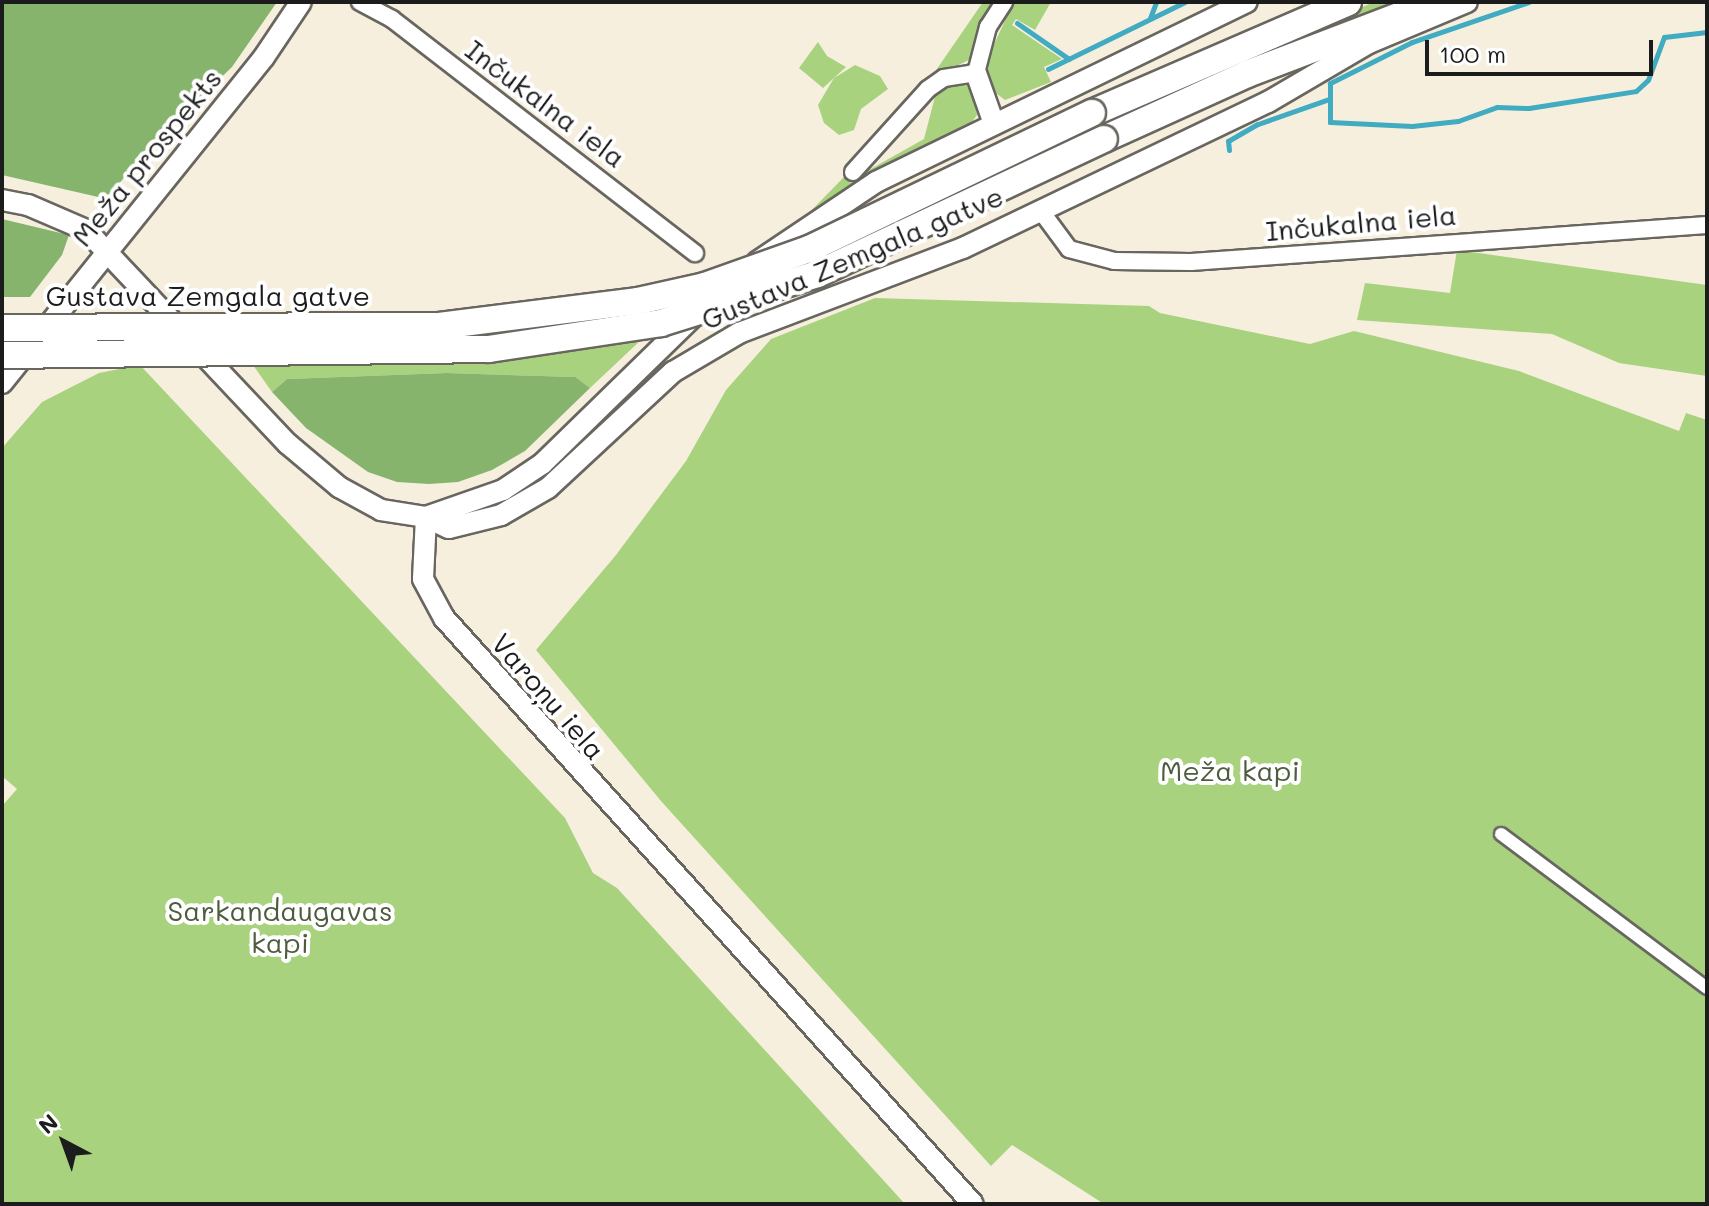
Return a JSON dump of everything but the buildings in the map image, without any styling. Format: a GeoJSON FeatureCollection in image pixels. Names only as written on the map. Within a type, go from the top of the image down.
{"type":"FeatureCollection","features":[{"type":"Feature","properties":{"kind":"main road","name":"Gustava Zemgala gatve"},"geometry":{"type":"LineString","coordinates":[[2,328],[439,326],[638,301],[705,286],[809,249],[1092,113],[1348,2]]}},
{"type":"Feature","properties":{"kind":"main road","name":"Gustava Zemgala gatve"},"geometry":{"type":"LineString","coordinates":[[2,355],[489,349],[661,323],[817,274],[1247,74],[1436,2]]}},
{"type":"Feature","properties":{"kind":"street","name":"Meža prospekts"},"geometry":{"type":"LineString","coordinates":[[2,383],[104,252],[264,57],[301,2]]}},
{"type":"Feature","properties":{"kind":"street","name":"Inčukalna iela"},"geometry":{"type":"LineString","coordinates":[[360,2],[382,6],[695,253]]}},
{"type":"Feature","properties":{"kind":"street"},"geometry":{"type":"LineString","coordinates":[[993,121],[976,73],[988,27],[1004,2]]}},
{"type":"Feature","properties":{"kind":"street","name":"Gustava Zemgala gatve"},"geometry":{"type":"LineString","coordinates":[[426,517],[503,490],[542,464],[699,311],[782,244],[876,182],[993,121],[1247,2]]}},
{"type":"Feature","properties":{"kind":"street","name":"Gustava Zemgala gatve"},"geometry":{"type":"LineString","coordinates":[[426,517],[443,528],[460,527],[527,502],[569,471],[673,372],[739,333],[908,272],[1268,102],[1369,43],[1467,2]]}},
{"type":"Feature","properties":{"kind":"street"},"geometry":{"type":"LineString","coordinates":[[853,172],[928,89],[944,78],[976,73]]}},
{"type":"Feature","properties":{"kind":"street"},"geometry":{"type":"LineString","coordinates":[[2,200],[28,205],[76,225],[314,468],[381,510],[426,517]]}},
{"type":"Feature","properties":{"kind":"street","name":"Inčukalna iela"},"geometry":{"type":"LineString","coordinates":[[1041,211],[1069,249],[1114,261],[1191,262],[1707,225]]}},
{"type":"Feature","properties":{"kind":"street"},"geometry":{"type":"LineString","coordinates":[[782,244],[785,279],[799,294],[820,302]]}},
{"type":"Feature","properties":{"kind":"street","name":"Varoņu iela"},"geometry":{"type":"LineString","coordinates":[[426,517],[423,579],[444,618],[973,1204]]}},
{"type":"Feature","properties":{"kind":"street"},"geometry":{"type":"LineString","coordinates":[[1501,834],[1707,988]]}},
{"type":"Feature","properties":{"kind":"green space"},"geometry":{"type":"Polygon","coordinates":[[[2,2],[277,2],[232,67],[145,151],[107,199],[2,175],[2,2]]]}},
{"type":"Feature","properties":{"kind":"green space"},"geometry":{"type":"Polygon","coordinates":[[[983,2],[996,2],[973,58],[930,79],[983,2]]]}},
{"type":"Feature","properties":{"kind":"green space"},"geometry":{"type":"Polygon","coordinates":[[[1014,2],[1051,2],[1035,30],[1016,19],[1012,25],[1062,59],[1044,67],[1051,82],[1005,100],[989,88],[985,63],[1014,2]]]}},
{"type":"Feature","properties":{"kind":"green space"},"geometry":{"type":"Polygon","coordinates":[[[1374,2],[1401,2],[1112,122],[1110,116],[1374,2]]]}},
{"type":"Feature","properties":{"kind":"green space"},"geometry":{"type":"Polygon","coordinates":[[[818,42],[827,56],[846,67],[823,88],[799,68],[818,42]]]}},
{"type":"Feature","properties":{"kind":"green space"},"geometry":{"type":"Polygon","coordinates":[[[855,65],[880,76],[888,89],[861,109],[854,130],[839,135],[824,123],[818,105],[834,78],[855,65]]]}},
{"type":"Feature","properties":{"kind":"green space"},"geometry":{"type":"Polygon","coordinates":[[[963,82],[974,92],[977,115],[972,122],[866,178],[803,219],[843,178],[860,175],[924,139],[937,89],[963,82]]]}},
{"type":"Feature","properties":{"kind":"green space"},"geometry":{"type":"Polygon","coordinates":[[[2,219],[69,235],[62,255],[30,297],[2,297],[2,219]]]}},
{"type":"Feature","properties":{"kind":"green space"},"geometry":{"type":"Polygon","coordinates":[[[1457,250],[1707,285],[1707,376],[1619,363],[1552,334],[1357,320],[1365,283],[1450,293],[1457,250]]]}},
{"type":"Feature","properties":{"kind":"green space","name":"Meža kapi"},"geometry":{"type":"Polygon","coordinates":[[[875,298],[1149,306],[1160,313],[1310,344],[1354,331],[1519,371],[1679,431],[1686,413],[1707,420],[1707,1204],[1104,1204],[1012,1145],[991,1166],[661,801],[536,650],[616,555],[686,461],[726,390],[771,339],[875,298]]]}},
{"type":"Feature","properties":{"kind":"green space"},"geometry":{"type":"Polygon","coordinates":[[[642,339],[590,388],[574,377],[447,373],[287,379],[272,392],[253,365],[510,361],[642,339]]]}},
{"type":"Feature","properties":{"kind":"green space","name":"Sarkandaugavas kapi"},"geometry":{"type":"Polygon","coordinates":[[[140,365],[565,818],[593,873],[617,888],[905,1204],[2,1204],[2,806],[17,789],[2,776],[2,448],[42,402],[99,373],[140,365]]]}},
{"type":"Feature","properties":{"kind":"green space"},"geometry":{"type":"Polygon","coordinates":[[[447,373],[575,377],[590,388],[525,451],[492,470],[458,482],[429,484],[397,482],[368,472],[306,428],[272,392],[287,379],[447,373]]]}},
{"type":"Feature","properties":{"kind":"waterway"},"geometry":{"type":"LineString","coordinates":[[1150,18],[1156,2]]}},
{"type":"Feature","properties":{"kind":"waterway"},"geometry":{"type":"LineString","coordinates":[[1048,69],[1185,2]]}},
{"type":"Feature","properties":{"kind":"waterway"},"geometry":{"type":"LineString","coordinates":[[1529,2],[1412,42],[1330,83],[1330,122],[1412,126],[1458,121],[1497,107],[1529,108],[1636,91],[1648,80],[1664,37],[1707,32]]}},
{"type":"Feature","properties":{"kind":"waterway"},"geometry":{"type":"LineString","coordinates":[[1017,23],[1069,59]]}},
{"type":"Feature","properties":{"kind":"waterway"},"geometry":{"type":"LineString","coordinates":[[1229,150],[1228,141],[1258,124],[1329,99]]}}]}
